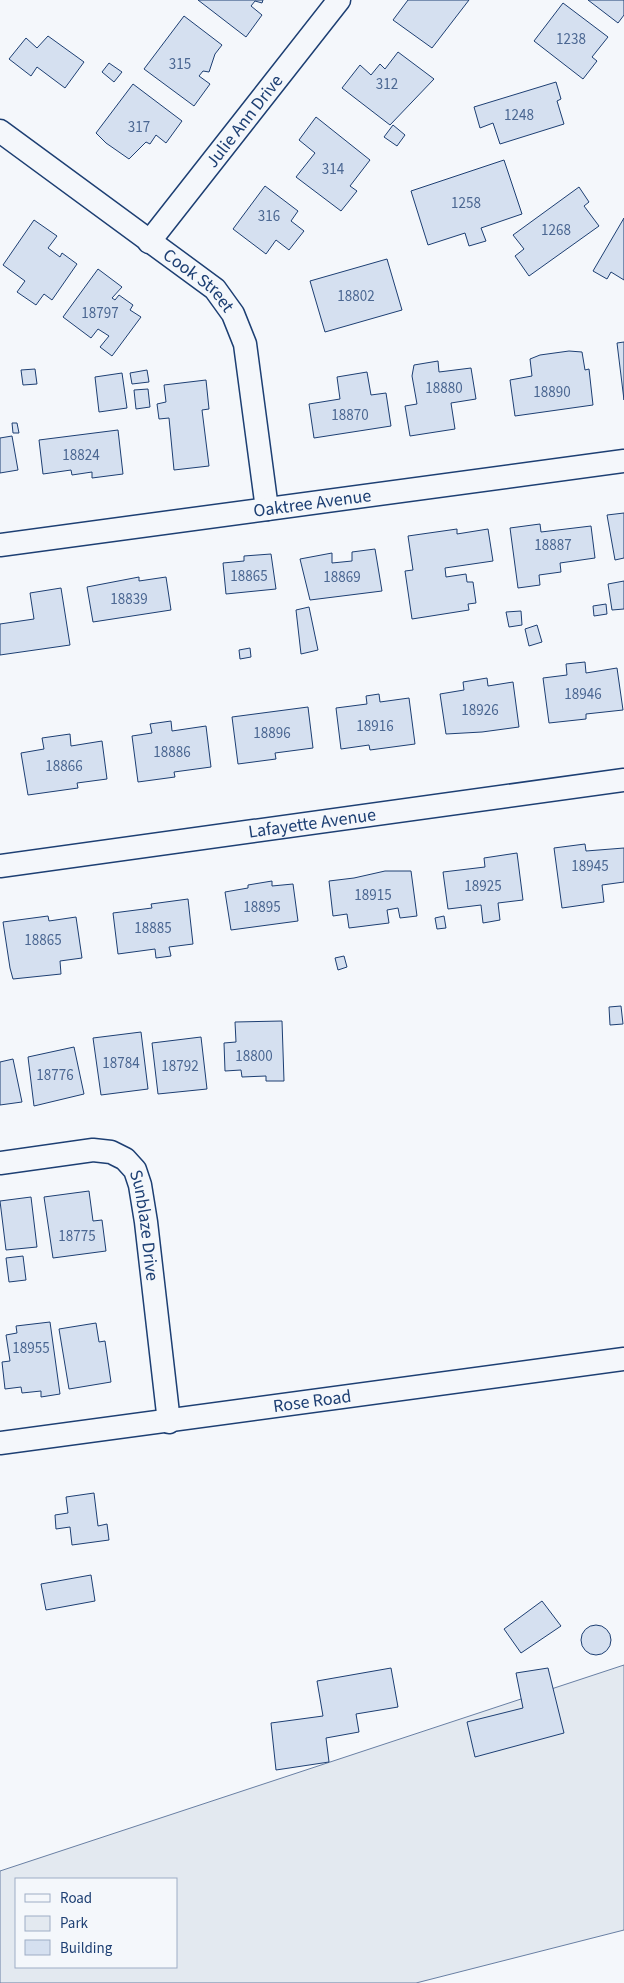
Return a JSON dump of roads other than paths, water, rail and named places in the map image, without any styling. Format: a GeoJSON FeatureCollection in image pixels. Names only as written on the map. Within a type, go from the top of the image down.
{"type":"FeatureCollection","features":[{"type":"Feature","properties":{"kind":"street","name":"Julie Ann Drive"},"geometry":{"type":"LineString","coordinates":[[149,242],[339,0]]}},
{"type":"Feature","properties":{"kind":"street","name":"Cook Street"},"geometry":{"type":"LineString","coordinates":[[0,132],[215,289],[233,314],[245,344],[267,509]]}},
{"type":"Feature","properties":{"kind":"street","name":"Oaktree Avenue"},"geometry":{"type":"LineString","coordinates":[[0,545],[624,461]]}},
{"type":"Feature","properties":{"kind":"street","name":"Lafayette Avenue"},"geometry":{"type":"LineString","coordinates":[[0,866],[624,780]]}},
{"type":"Feature","properties":{"kind":"street","name":"Sunblaze Drive"},"geometry":{"type":"LineString","coordinates":[[0,1163],[93,1150],[111,1152],[125,1159],[135,1170],[140,1185],[146,1222],[169,1422]]}},
{"type":"Feature","properties":{"kind":"street","name":"Rose Road"},"geometry":{"type":"LineString","coordinates":[[0,1444],[624,1359]]}}]}
